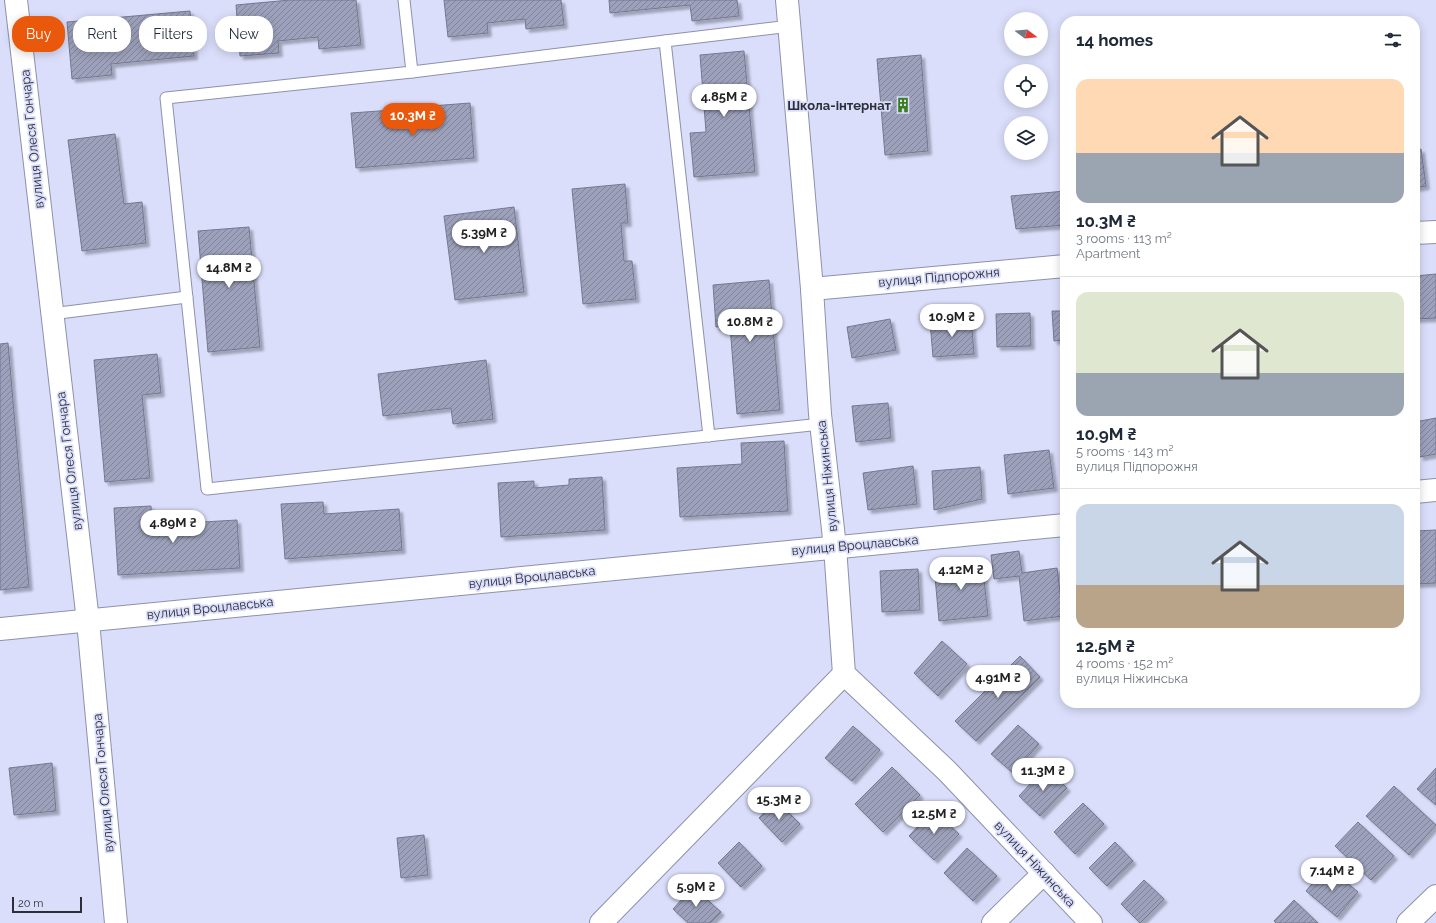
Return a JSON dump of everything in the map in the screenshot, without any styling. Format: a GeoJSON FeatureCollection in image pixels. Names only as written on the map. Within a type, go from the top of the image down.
{"type":"FeatureCollection","features":[{"type":"Feature","properties":{"kind":"street","name":"вулиця Олеся Гончара"},"geometry":{"type":"LineString","coordinates":[[16,0],[51,314],[88,621],[116,923]]}},
{"type":"Feature","properties":{"kind":"street","name":"вулиця Ніжинська"},"geometry":{"type":"LineString","coordinates":[[787,0],[812,289],[821,424],[835,546],[844,674],[947,771],[1091,923]]}},
{"type":"Feature","properties":{"kind":"street"},"geometry":{"type":"LineString","coordinates":[[1420,233],[1436,232]]}},
{"type":"Feature","properties":{"kind":"street","name":"вулиця Підпорожня"},"geometry":{"type":"LineString","coordinates":[[812,289],[1060,266]]}},
{"type":"Feature","properties":{"kind":"street"},"geometry":{"type":"LineString","coordinates":[[1420,492],[1436,490]]}},
{"type":"Feature","properties":{"kind":"street","name":"вулиця Вроцлавська"},"geometry":{"type":"LineString","coordinates":[[0,629],[835,546],[1060,525]]}},
{"type":"Feature","properties":{"kind":"street"},"geometry":{"type":"LineString","coordinates":[[601,923],[844,674]]}},
{"type":"Feature","properties":{"kind":"street"},"geometry":{"type":"LineString","coordinates":[[993,923],[1044,873]]}},
{"type":"Feature","properties":{"kind":"street"},"geometry":{"type":"LineString","coordinates":[[1408,923],[1436,896]]}},
{"type":"Feature","properties":{"kind":"lane"},"geometry":{"type":"LineString","coordinates":[[404,0],[412,72]]}},
{"type":"Feature","properties":{"kind":"lane"},"geometry":{"type":"LineString","coordinates":[[790,26],[412,72],[166,98],[207,489],[821,424]]}},
{"type":"Feature","properties":{"kind":"lane"},"geometry":{"type":"LineString","coordinates":[[665,41],[709,436]]}},
{"type":"Feature","properties":{"kind":"lane"},"geometry":{"type":"LineString","coordinates":[[51,314],[187,297]]}},
{"type":"Feature","properties":{"kind":"building"},"geometry":{"type":"Polygon","coordinates":[[[290,0],[356,0],[361,45],[319,49],[318,37],[278,41],[279,53],[240,56],[240,52],[273,52],[273,16],[237,16],[236,5],[290,0]]]}},
{"type":"Feature","properties":{"kind":"building"},"geometry":{"type":"Polygon","coordinates":[[[444,0],[561,0],[564,25],[526,29],[525,19],[487,23],[488,33],[448,37],[444,0]]]}},
{"type":"Feature","properties":{"kind":"building"},"geometry":{"type":"Polygon","coordinates":[[[609,0],[737,0],[739,16],[692,21],[690,5],[610,13],[609,0]]]}},
{"type":"Feature","properties":{"kind":"building"},"geometry":{"type":"Polygon","coordinates":[[[190,11],[190,16],[139,16],[139,52],[194,52],[194,56],[111,64],[112,75],[72,79],[67,22],[73,21],[73,52],[131,52],[131,16],[190,11]]]}},
{"type":"Feature","properties":{"kind":"building"},"geometry":{"type":"Polygon","coordinates":[[[744,51],[755,172],[694,177],[690,133],[706,132],[700,55],[744,51]]]}},
{"type":"Feature","properties":{"kind":"building","name":"Школа-інтернат"},"geometry":{"type":"Polygon","coordinates":[[[921,55],[928,151],[885,155],[877,59],[921,55]]]}},
{"type":"Feature","properties":{"kind":"building"},"geometry":{"type":"Polygon","coordinates":[[[470,103],[474,158],[356,168],[351,113],[393,110],[393,120],[432,117],[431,106],[470,103]]]}},
{"type":"Feature","properties":{"kind":"building"},"geometry":{"type":"Polygon","coordinates":[[[115,134],[124,204],[142,202],[146,243],[82,251],[68,140],[115,134]]]}},
{"type":"Feature","properties":{"kind":"building"},"geometry":{"type":"Polygon","coordinates":[[[1420,149],[1426,186],[1420,187],[1420,149]]]}},
{"type":"Feature","properties":{"kind":"building"},"geometry":{"type":"Polygon","coordinates":[[[625,184],[628,223],[621,223],[624,261],[632,261],[636,299],[583,304],[572,189],[625,184]]]}},
{"type":"Feature","properties":{"kind":"building"},"geometry":{"type":"Polygon","coordinates":[[[1060,191],[1060,225],[1016,229],[1011,196],[1060,191]]]}},
{"type":"Feature","properties":{"kind":"building"},"geometry":{"type":"Polygon","coordinates":[[[514,207],[524,292],[455,300],[444,216],[514,207]]]}},
{"type":"Feature","properties":{"kind":"building"},"geometry":{"type":"Polygon","coordinates":[[[249,227],[260,347],[208,352],[198,231],[249,227]]]}},
{"type":"Feature","properties":{"kind":"building"},"geometry":{"type":"Polygon","coordinates":[[[1436,274],[1436,318],[1420,319],[1420,276],[1436,274]]]}},
{"type":"Feature","properties":{"kind":"building"},"geometry":{"type":"Polygon","coordinates":[[[769,280],[780,410],[737,414],[730,326],[716,327],[713,285],[769,280]]]}},
{"type":"Feature","properties":{"kind":"building"},"geometry":{"type":"Polygon","coordinates":[[[1052,311],[1060,311],[1060,340],[1054,341],[1052,311]]]}},
{"type":"Feature","properties":{"kind":"building"},"geometry":{"type":"Polygon","coordinates":[[[1030,313],[1031,346],[997,347],[996,314],[1030,313]]]}},
{"type":"Feature","properties":{"kind":"building"},"geometry":{"type":"Polygon","coordinates":[[[971,318],[974,354],[933,357],[930,322],[971,318]]]}},
{"type":"Feature","properties":{"kind":"building"},"geometry":{"type":"Polygon","coordinates":[[[890,319],[896,350],[852,358],[847,327],[890,319]]]}},
{"type":"Feature","properties":{"kind":"building"},"geometry":{"type":"Polygon","coordinates":[[[8,343],[29,587],[0,590],[0,344],[8,343]]]}},
{"type":"Feature","properties":{"kind":"building"},"geometry":{"type":"Polygon","coordinates":[[[157,354],[161,393],[142,395],[150,478],[105,482],[94,360],[157,354]]]}},
{"type":"Feature","properties":{"kind":"building"},"geometry":{"type":"Polygon","coordinates":[[[486,360],[493,419],[453,424],[451,408],[383,416],[378,374],[486,360]]]}},
{"type":"Feature","properties":{"kind":"building"},"geometry":{"type":"Polygon","coordinates":[[[888,403],[891,438],[856,442],[852,406],[888,403]]]}},
{"type":"Feature","properties":{"kind":"building"},"geometry":{"type":"Polygon","coordinates":[[[1436,418],[1436,454],[1420,457],[1420,421],[1436,418]]]}},
{"type":"Feature","properties":{"kind":"building"},"geometry":{"type":"Polygon","coordinates":[[[784,441],[788,511],[680,517],[677,468],[742,464],[741,443],[784,441]]]}},
{"type":"Feature","properties":{"kind":"building"},"geometry":{"type":"Polygon","coordinates":[[[1049,450],[1054,488],[1008,494],[1004,455],[1049,450]]]}},
{"type":"Feature","properties":{"kind":"building"},"geometry":{"type":"Polygon","coordinates":[[[913,466],[917,504],[868,510],[863,473],[913,466]]]}},
{"type":"Feature","properties":{"kind":"building"},"geometry":{"type":"Polygon","coordinates":[[[980,467],[982,499],[934,510],[932,471],[980,467]]]}},
{"type":"Feature","properties":{"kind":"building"},"geometry":{"type":"Polygon","coordinates":[[[602,477],[605,530],[501,537],[498,483],[534,481],[534,488],[569,485],[569,479],[602,477]]]}},
{"type":"Feature","properties":{"kind":"building"},"geometry":{"type":"Polygon","coordinates":[[[323,502],[324,514],[399,509],[402,550],[285,559],[281,504],[323,502]]]}},
{"type":"Feature","properties":{"kind":"building"},"geometry":{"type":"Polygon","coordinates":[[[151,506],[152,525],[237,520],[240,568],[118,575],[114,508],[151,506]]]}},
{"type":"Feature","properties":{"kind":"building"},"geometry":{"type":"Polygon","coordinates":[[[1436,530],[1436,583],[1420,584],[1420,531],[1436,530]]]}},
{"type":"Feature","properties":{"kind":"building"},"geometry":{"type":"Polygon","coordinates":[[[1019,551],[1022,573],[1057,568],[1060,592],[1060,616],[1024,621],[1019,576],[994,579],[991,555],[1019,551]]]}},
{"type":"Feature","properties":{"kind":"building"},"geometry":{"type":"Polygon","coordinates":[[[982,561],[988,616],[939,621],[934,566],[982,561]]]}},
{"type":"Feature","properties":{"kind":"building"},"geometry":{"type":"Polygon","coordinates":[[[918,569],[920,610],[882,612],[880,571],[918,569]]]}},
{"type":"Feature","properties":{"kind":"building"},"geometry":{"type":"Polygon","coordinates":[[[942,641],[967,664],[938,696],[914,673],[942,641]]]}},
{"type":"Feature","properties":{"kind":"building"},"geometry":{"type":"Polygon","coordinates":[[[1020,656],[1040,677],[976,741],[955,721],[1020,656]]]}},
{"type":"Feature","properties":{"kind":"building"},"geometry":{"type":"Polygon","coordinates":[[[1018,725],[1039,744],[1013,773],[991,754],[1018,725]]]}},
{"type":"Feature","properties":{"kind":"building"},"geometry":{"type":"Polygon","coordinates":[[[853,726],[880,750],[852,781],[825,758],[853,726]]]}},
{"type":"Feature","properties":{"kind":"building"},"geometry":{"type":"Polygon","coordinates":[[[52,763],[56,811],[14,815],[9,768],[52,763]]]}},
{"type":"Feature","properties":{"kind":"building"},"geometry":{"type":"Polygon","coordinates":[[[892,767],[920,795],[883,832],[855,804],[892,767]]]}},
{"type":"Feature","properties":{"kind":"building"},"geometry":{"type":"Polygon","coordinates":[[[1046,767],[1067,788],[1040,816],[1019,796],[1046,767]]]}},
{"type":"Feature","properties":{"kind":"building"},"geometry":{"type":"Polygon","coordinates":[[[1436,768],[1436,805],[1417,789],[1436,768]]]}},
{"type":"Feature","properties":{"kind":"building"},"geometry":{"type":"Polygon","coordinates":[[[1394,786],[1436,825],[1409,855],[1366,816],[1394,786]]]}},
{"type":"Feature","properties":{"kind":"building"},"geometry":{"type":"Polygon","coordinates":[[[776,800],[800,824],[782,842],[759,818],[776,800]]]}},
{"type":"Feature","properties":{"kind":"building"},"geometry":{"type":"Polygon","coordinates":[[[1083,803],[1104,824],[1075,854],[1054,832],[1083,803]]]}},
{"type":"Feature","properties":{"kind":"building"},"geometry":{"type":"Polygon","coordinates":[[[933,810],[959,834],[934,860],[909,836],[933,810]]]}},
{"type":"Feature","properties":{"kind":"building"},"geometry":{"type":"Polygon","coordinates":[[[1358,822],[1394,856],[1371,880],[1335,846],[1358,822]]]}},
{"type":"Feature","properties":{"kind":"building"},"geometry":{"type":"Polygon","coordinates":[[[424,835],[428,875],[401,878],[397,838],[424,835]]]}},
{"type":"Feature","properties":{"kind":"building"},"geometry":{"type":"Polygon","coordinates":[[[739,842],[762,866],[741,887],[718,863],[739,842]]]}},
{"type":"Feature","properties":{"kind":"building"},"geometry":{"type":"Polygon","coordinates":[[[1115,842],[1133,861],[1107,886],[1089,868],[1115,842]]]}},
{"type":"Feature","properties":{"kind":"building"},"geometry":{"type":"Polygon","coordinates":[[[967,848],[997,876],[973,901],[944,873],[967,848]]]}},
{"type":"Feature","properties":{"kind":"building"},"geometry":{"type":"Polygon","coordinates":[[[1327,866],[1358,892],[1337,917],[1306,891],[1327,866]]]}},
{"type":"Feature","properties":{"kind":"building"},"geometry":{"type":"Polygon","coordinates":[[[1144,880],[1164,899],[1140,923],[1121,904],[1144,880]]]}},
{"type":"Feature","properties":{"kind":"building"},"geometry":{"type":"Polygon","coordinates":[[[693,887],[721,912],[710,923],[688,923],[673,909],[693,887]]]}},
{"type":"Feature","properties":{"kind":"building"},"geometry":{"type":"Polygon","coordinates":[[[1294,900],[1318,923],[1276,923],[1274,921],[1294,900]]]}},
{"type":"Feature","properties":{"kind":"place","name":"Школа-інтернат"},"geometry":{"type":"Point","coordinates":[903,105]}}]}
